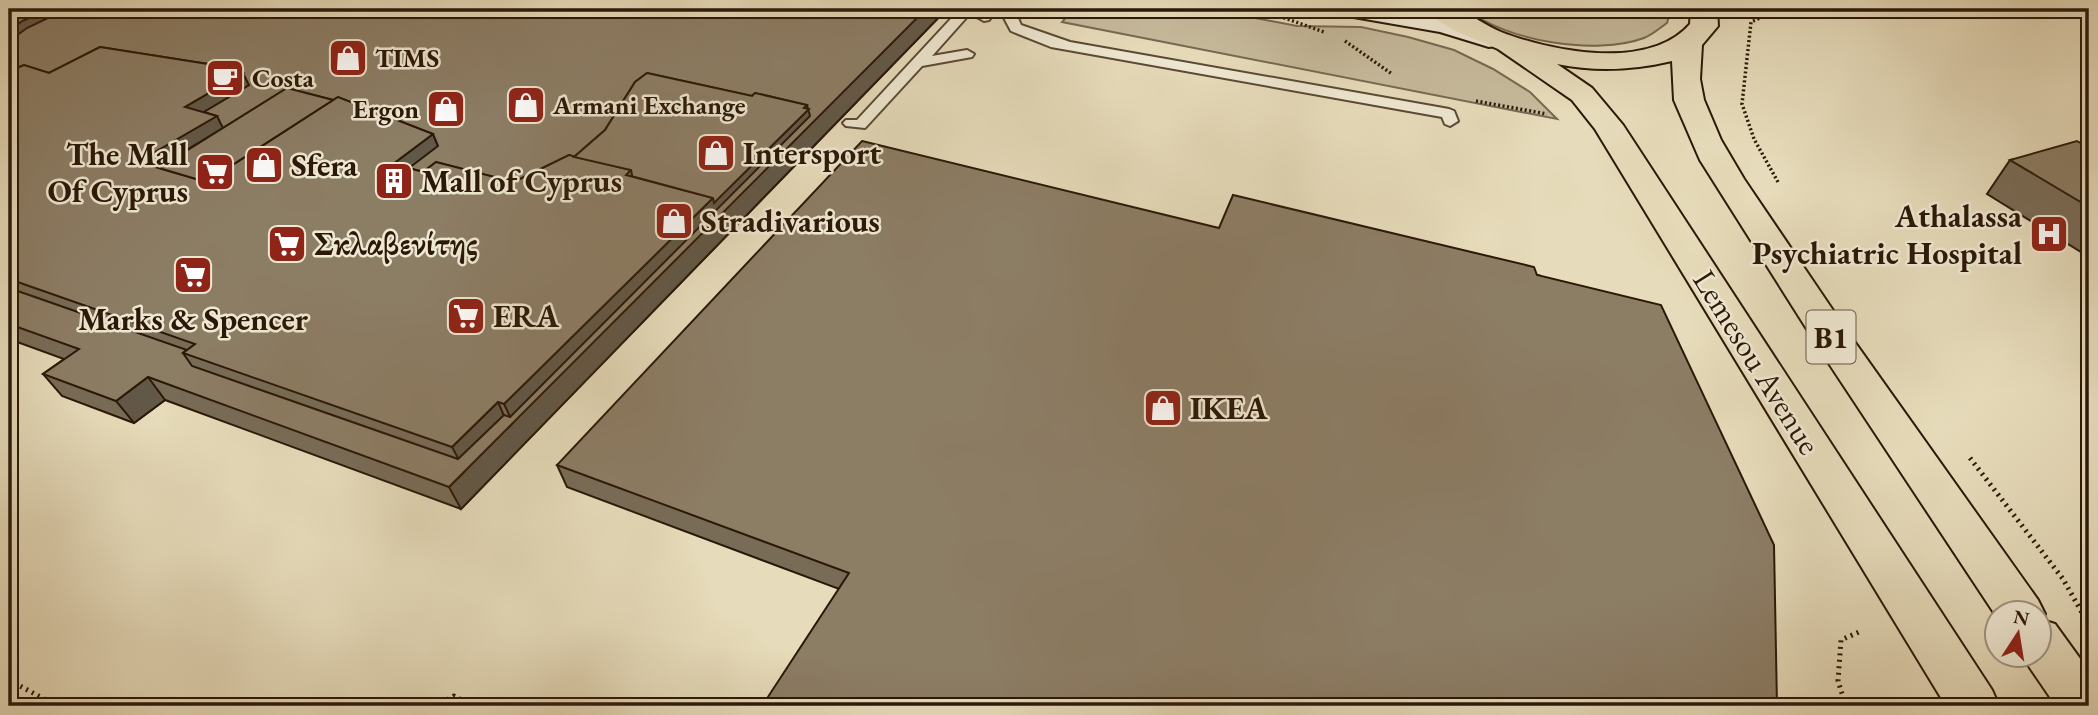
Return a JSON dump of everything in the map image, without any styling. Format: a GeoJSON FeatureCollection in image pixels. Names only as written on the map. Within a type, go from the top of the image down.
{"type":"FeatureCollection","features":[{"type":"Feature","properties":{"kind":"main road","name":"B1"},"geometry":{"type":"LineString","coordinates":[[1439,9],[1456,23],[1499,43],[1560,58],[1612,61],[1657,55],[1689,42],[1704,26],[1704,9]]}},
{"type":"Feature","properties":{"kind":"main road","name":"B1"},"geometry":{"type":"LineString","coordinates":[[1689,42],[1685,82],[1689,99],[1697,122],[1717,159],[1828,334],[2011,600]]}},
{"type":"Feature","properties":{"kind":"main road","name":"Lemesou Avenue"},"geometry":{"type":"LineString","coordinates":[[1499,43],[1582,94],[1608,125],[1973,706]]}},
{"type":"Feature","properties":{"kind":"main road"},"geometry":{"type":"LineString","coordinates":[[2052,658],[2085,706]]}},
{"type":"Feature","properties":{"kind":"street"},"geometry":{"type":"LineString","coordinates":[[1351,9],[1445,25],[1499,43]]}},
{"type":"Feature","properties":{"kind":"lane"},"geometry":{"type":"LineString","coordinates":[[851,123],[860,125],[967,9]]}},
{"type":"Feature","properties":{"kind":"lane"},"geometry":{"type":"LineString","coordinates":[[1015,9],[1010,16],[1016,28],[1056,44],[1181,73]]}},
{"type":"Feature","properties":{"kind":"lane"},"geometry":{"type":"LineString","coordinates":[[1056,44],[1449,114],[1450,121]]}},
{"type":"Feature","properties":{"kind":"lane"},"geometry":{"type":"LineString","coordinates":[[923,59],[967,54]]}},
{"type":"Feature","properties":{"kind":"path"},"geometry":{"type":"LineString","coordinates":[[1268,9],[1276,15],[1328,34]]}},
{"type":"Feature","properties":{"kind":"path"},"geometry":{"type":"LineString","coordinates":[[1780,185],[1754,139],[1742,104],[1751,22],[1763,13],[1780,9],[1828,9]]}},
{"type":"Feature","properties":{"kind":"path"},"geometry":{"type":"LineString","coordinates":[[1337,38],[1396,76]]}},
{"type":"Feature","properties":{"kind":"path"},"geometry":{"type":"LineString","coordinates":[[1469,100],[1559,116]]}},
{"type":"Feature","properties":{"kind":"path"},"geometry":{"type":"LineString","coordinates":[[1968,455],[2063,579],[2089,625]]}},
{"type":"Feature","properties":{"kind":"path"},"geometry":{"type":"LineString","coordinates":[[1846,706],[1838,681],[1841,640],[1859,632]]}},
{"type":"Feature","properties":{"kind":"path"},"geometry":{"type":"LineString","coordinates":[[9,680],[57,706]]}},
{"type":"Feature","properties":{"kind":"path"},"geometry":{"type":"LineString","coordinates":[[436,706],[454,696],[473,706]]}},
{"type":"Feature","properties":{"kind":"shaded area"},"geometry":{"type":"Polygon","coordinates":[[[1073,9],[1209,9],[1297,26],[1361,27],[1408,37],[1454,50],[1493,69],[1530,92],[1557,119],[1062,22],[1073,9]]]}},
{"type":"Feature","properties":{"kind":"shaded area"},"geometry":{"type":"Polygon","coordinates":[[[1466,9],[1671,9],[1667,23],[1647,37],[1601,46],[1527,37],[1504,30],[1466,9]]]}},
{"type":"Feature","properties":{"kind":"building"},"geometry":{"type":"Polygon","coordinates":[[[9,9],[48,9],[22,21],[9,31],[9,9]]]}},
{"type":"Feature","properties":{"kind":"building"},"geometry":{"type":"Polygon","coordinates":[[[48,9],[926,9],[449,487],[148,377],[116,401],[43,374],[79,349],[9,324],[9,288],[187,350],[183,353],[192,366],[458,459],[504,415],[510,417],[810,116],[807,105],[647,73],[635,82],[605,130],[574,157],[569,155],[514,182],[436,162],[423,172],[409,168],[438,146],[433,134],[338,97],[333,100],[287,88],[223,128],[217,116],[204,112],[249,85],[243,73],[208,64],[100,47],[49,73],[24,65],[17,68],[9,66],[9,41],[27,28],[52,16],[48,9]]]}},
{"type":"Feature","properties":{"kind":"building"},"geometry":{"type":"Polygon","coordinates":[[[100,47],[208,64],[243,73],[185,107],[217,116],[138,162],[206,182],[338,97],[433,134],[393,164],[423,172],[436,162],[514,182],[569,155],[631,170],[626,175],[713,198],[504,404],[498,402],[452,447],[183,353],[195,344],[9,279],[9,66],[17,68],[24,65],[49,73],[100,47]]]}},
{"type":"Feature","properties":{"kind":"building"},"geometry":{"type":"Polygon","coordinates":[[[647,73],[752,96],[755,93],[807,105],[804,108],[809,109],[714,203],[713,198],[631,176],[631,170],[574,157],[605,130],[635,82],[647,73]]]}},
{"type":"Feature","properties":{"kind":"building"},"geometry":{"type":"Polygon","coordinates":[[[287,88],[333,100],[206,182],[159,168],[287,88]]]}},
{"type":"Feature","properties":{"kind":"building"},"geometry":{"type":"Polygon","coordinates":[[[223,128],[159,168],[157,168],[223,128]]]}},
{"type":"Feature","properties":{"kind":"building","name":"IKEA"},"geometry":{"type":"Polygon","coordinates":[[[862,141],[1219,228],[1233,195],[1534,267],[1537,275],[1661,305],[1774,545],[1777,706],[762,706],[849,573],[557,465],[862,141]]]}},
{"type":"Feature","properties":{"kind":"building"},"geometry":{"type":"Polygon","coordinates":[[[2077,141],[2089,148],[2089,207],[2010,160],[2077,141]]]}},
{"type":"Feature","properties":{"kind":"place","name":"TIMS"},"geometry":{"type":"Point","coordinates":[348,58]}},
{"type":"Feature","properties":{"kind":"place","name":"Costa"},"geometry":{"type":"Point","coordinates":[225,78]}},
{"type":"Feature","properties":{"kind":"place","name":"Armani Exchange"},"geometry":{"type":"Point","coordinates":[526,105]}},
{"type":"Feature","properties":{"kind":"place","name":"Ergon"},"geometry":{"type":"Point","coordinates":[446,109]}},
{"type":"Feature","properties":{"kind":"place","name":"Intersport"},"geometry":{"type":"Point","coordinates":[716,153]}},
{"type":"Feature","properties":{"kind":"place","name":"Sfera"},"geometry":{"type":"Point","coordinates":[264,165]}},
{"type":"Feature","properties":{"kind":"place","name":"The Mall Of Cyprus"},"geometry":{"type":"Point","coordinates":[215,172]}},
{"type":"Feature","properties":{"kind":"place","name":"Mall of Cyprus"},"geometry":{"type":"Point","coordinates":[394,181]}},
{"type":"Feature","properties":{"kind":"place","name":"Stradivarious"},"geometry":{"type":"Point","coordinates":[674,221]}},
{"type":"Feature","properties":{"kind":"place","name":"Athalassa Psychiatric Hospital"},"geometry":{"type":"Point","coordinates":[2049,234]}},
{"type":"Feature","properties":{"kind":"place","name":"Σκλαβενίτης"},"geometry":{"type":"Point","coordinates":[287,244]}},
{"type":"Feature","properties":{"kind":"place","name":"Marks & Spencer"},"geometry":{"type":"Point","coordinates":[193,275]}},
{"type":"Feature","properties":{"kind":"place","name":"ERA"},"geometry":{"type":"Point","coordinates":[466,316]}},
{"type":"Feature","properties":{"kind":"place","name":"IKEA"},"geometry":{"type":"Point","coordinates":[1163,408]}}]}
